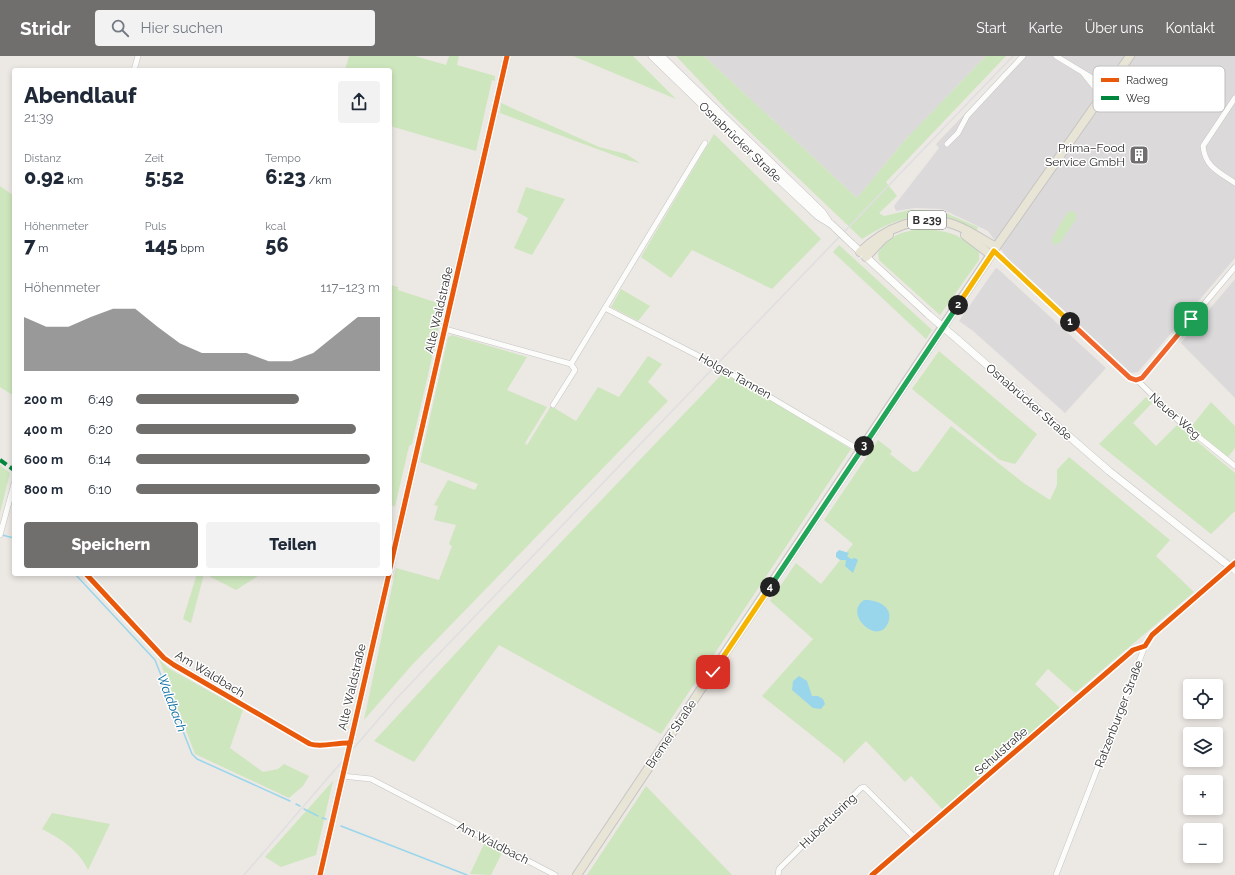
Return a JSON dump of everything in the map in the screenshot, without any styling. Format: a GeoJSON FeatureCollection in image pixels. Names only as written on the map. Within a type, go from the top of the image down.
{"type":"FeatureCollection","features":[{"type":"Feature","properties":{"kind":"main road","name":"Alte Waldstraße"},"geometry":{"type":"LineString","coordinates":[[392,559],[507,56]]}},
{"type":"Feature","properties":{"kind":"main road","name":"Osnabrücker Straße"},"geometry":{"type":"LineString","coordinates":[[652,56],[818,216],[831,224]]}},
{"type":"Feature","properties":{"kind":"main road","name":"Osnabrücker Straße"},"geometry":{"type":"LineString","coordinates":[[661,56],[822,212],[831,224],[930,316],[1109,471],[1235,570]]}},
{"type":"Feature","properties":{"kind":"main road","name":"Bremer Straße"},"geometry":{"type":"LineString","coordinates":[[1123,66],[1130,56]]}},
{"type":"Feature","properties":{"kind":"main road","name":"Bremer Straße"},"geometry":{"type":"LineString","coordinates":[[577,875],[994,251],[1093,107]]}},
{"type":"Feature","properties":{"kind":"main road","name":"B 239"},"geometry":{"type":"LineString","coordinates":[[863,254],[899,229],[922,224],[954,228],[994,251]]}},
{"type":"Feature","properties":{"kind":"main road","name":"Alte Waldstraße"},"geometry":{"type":"LineString","coordinates":[[320,875],[388,576]]}},
{"type":"Feature","properties":{"kind":"street"},"geometry":{"type":"LineString","coordinates":[[135,68],[138,56]]}},
{"type":"Feature","properties":{"kind":"street"},"geometry":{"type":"LineString","coordinates":[[947,144],[958,133],[967,116],[1023,56]]}},
{"type":"Feature","properties":{"kind":"street"},"geometry":{"type":"LineString","coordinates":[[1056,56],[1082,73],[1093,86]]}},
{"type":"Feature","properties":{"kind":"street"},"geometry":{"type":"LineString","coordinates":[[1235,98],[1203,146],[1204,158],[1211,166],[1235,183]]}},
{"type":"Feature","properties":{"kind":"street"},"geometry":{"type":"LineString","coordinates":[[571,364],[705,143]]}},
{"type":"Feature","properties":{"kind":"street","name":"Neuer Weg"},"geometry":{"type":"LineString","coordinates":[[994,251],[1130,378],[1136,380],[1180,422],[1235,466]]}},
{"type":"Feature","properties":{"kind":"street"},"geometry":{"type":"LineString","coordinates":[[1136,380],[1142,378],[1235,266]]}},
{"type":"Feature","properties":{"kind":"street","name":"Holger Tannen"},"geometry":{"type":"LineString","coordinates":[[605,308],[716,365],[860,451]]}},
{"type":"Feature","properties":{"kind":"street"},"geometry":{"type":"LineString","coordinates":[[444,329],[571,364],[574,370],[553,405]]}},
{"type":"Feature","properties":{"kind":"street"},"geometry":{"type":"LineString","coordinates":[[1,533],[12,498]]}},
{"type":"Feature","properties":{"kind":"street","name":"Ratzenburger Straße"},"geometry":{"type":"LineString","coordinates":[[1056,875],[1145,646],[1152,635],[1235,563]]}},
{"type":"Feature","properties":{"kind":"street","name":"Am Waldbach"},"geometry":{"type":"LineString","coordinates":[[88,576],[164,658],[174,666],[310,744],[315,746],[341,742],[350,743]]}},
{"type":"Feature","properties":{"kind":"street","name":"Schulstraße"},"geometry":{"type":"LineString","coordinates":[[872,875],[1133,650],[1145,646]]}},
{"type":"Feature","properties":{"kind":"street","name":"Am Waldbach"},"geometry":{"type":"LineString","coordinates":[[342,776],[371,779],[555,875]]}},
{"type":"Feature","properties":{"kind":"street","name":"Hubertusring"},"geometry":{"type":"LineString","coordinates":[[778,875],[779,868],[861,788],[864,787],[916,838]]}},
{"type":"Feature","properties":{"kind":"shaded area"},"geometry":{"type":"Polygon","coordinates":[[[704,56],[986,56],[905,140],[857,198],[704,56]]]}},
{"type":"Feature","properties":{"kind":"shaded area"},"geometry":{"type":"Polygon","coordinates":[[[1020,56],[1235,56],[1235,258],[1138,372],[1131,373],[1008,259],[988,231],[942,209],[915,208],[896,211],[894,206],[939,148],[936,144],[1020,56]]]}},
{"type":"Feature","properties":{"kind":"shaded area"},"geometry":{"type":"Polygon","coordinates":[[[997,268],[1106,368],[1065,413],[973,331],[959,321],[997,268]]]}},
{"type":"Feature","properties":{"kind":"shaded area"},"geometry":{"type":"Polygon","coordinates":[[[1235,279],[1235,398],[1181,343],[1235,279]]]}},
{"type":"Feature","properties":{"kind":"green space"},"geometry":{"type":"Polygon","coordinates":[[[349,56],[415,56],[446,65],[449,56],[459,56],[457,65],[495,76],[495,81],[492,80],[476,151],[392,127],[392,68],[346,68],[349,56]]]}},
{"type":"Feature","properties":{"kind":"green space"},"geometry":{"type":"Polygon","coordinates":[[[573,56],[633,56],[676,99],[573,56]]]}},
{"type":"Feature","properties":{"kind":"green space"},"geometry":{"type":"Polygon","coordinates":[[[676,56],[704,56],[857,198],[905,140],[986,56],[1006,56],[886,182],[897,196],[879,213],[884,216],[910,210],[941,211],[978,227],[976,231],[949,218],[922,216],[912,217],[891,223],[862,239],[730,113],[676,56]]]}},
{"type":"Feature","properties":{"kind":"green space"},"geometry":{"type":"Polygon","coordinates":[[[501,103],[599,147],[626,154],[640,163],[627,160],[500,113],[501,103]]]}},
{"type":"Feature","properties":{"kind":"green space"},"geometry":{"type":"Polygon","coordinates":[[[714,134],[821,239],[772,289],[692,250],[671,278],[641,257],[714,134]]]}},
{"type":"Feature","properties":{"kind":"green space"},"geometry":{"type":"Polygon","coordinates":[[[0,186],[12,195],[12,395],[0,387],[0,186]]]}},
{"type":"Feature","properties":{"kind":"green space"},"geometry":{"type":"Polygon","coordinates":[[[526,187],[565,199],[532,255],[514,248],[528,218],[517,212],[526,187]]]}},
{"type":"Feature","properties":{"kind":"green space"},"geometry":{"type":"Polygon","coordinates":[[[1071,211],[1076,213],[1076,219],[1060,243],[1054,245],[1052,238],[1067,213],[1071,211]]]}},
{"type":"Feature","properties":{"kind":"green space"},"geometry":{"type":"Polygon","coordinates":[[[919,229],[937,230],[952,234],[965,241],[979,252],[979,260],[940,315],[879,260],[878,253],[887,242],[900,234],[919,229]]]}},
{"type":"Feature","properties":{"kind":"green space"},"geometry":{"type":"Polygon","coordinates":[[[839,245],[932,330],[926,339],[833,252],[839,245]]]}},
{"type":"Feature","properties":{"kind":"green space"},"geometry":{"type":"Polygon","coordinates":[[[392,286],[398,287],[398,290],[444,305],[412,444],[409,446],[395,507],[392,505],[392,286]]]}},
{"type":"Feature","properties":{"kind":"green space"},"geometry":{"type":"Polygon","coordinates":[[[621,289],[650,306],[638,321],[611,307],[621,289]]]}},
{"type":"Feature","properties":{"kind":"green space"},"geometry":{"type":"Polygon","coordinates":[[[452,335],[527,357],[507,390],[547,407],[525,443],[527,445],[551,406],[576,421],[598,387],[619,397],[648,356],[662,364],[648,382],[668,401],[412,665],[364,720],[396,568],[439,580],[452,546],[449,544],[456,525],[434,520],[438,506],[434,505],[448,480],[475,490],[478,484],[420,462],[448,337],[452,335]]]}},
{"type":"Feature","properties":{"kind":"green space"},"geometry":{"type":"Polygon","coordinates":[[[939,351],[1037,434],[1015,464],[1000,460],[912,389],[939,351]]]}},
{"type":"Feature","properties":{"kind":"green space"},"geometry":{"type":"Polygon","coordinates":[[[724,372],[851,449],[661,734],[499,645],[414,762],[374,741],[494,612],[724,372]]]}},
{"type":"Feature","properties":{"kind":"green space"},"geometry":{"type":"Polygon","coordinates":[[[1146,397],[1152,403],[1133,423],[1156,446],[1177,425],[1235,473],[1235,511],[1211,534],[1099,444],[1146,397]]]}},
{"type":"Feature","properties":{"kind":"green space"},"geometry":{"type":"Polygon","coordinates":[[[1211,402],[1235,426],[1235,448],[1228,457],[1191,427],[1211,402]]]}},
{"type":"Feature","properties":{"kind":"green space"},"geometry":{"type":"Polygon","coordinates":[[[951,426],[1025,484],[1050,500],[1057,485],[1057,470],[1069,457],[1170,540],[1156,556],[1194,592],[1075,693],[1048,669],[1035,684],[1060,708],[942,809],[911,776],[905,782],[866,741],[843,764],[843,760],[762,696],[813,639],[770,601],[796,563],[821,584],[853,544],[824,520],[878,440],[892,451],[890,454],[913,472],[918,471],[951,426]]]}},
{"type":"Feature","properties":{"kind":"green space"},"geometry":{"type":"Polygon","coordinates":[[[0,465],[10,473],[0,513],[0,465]]]}},
{"type":"Feature","properties":{"kind":"green space"},"geometry":{"type":"Polygon","coordinates":[[[196,576],[203,576],[191,623],[183,619],[196,576]]]}},
{"type":"Feature","properties":{"kind":"green space"},"geometry":{"type":"Polygon","coordinates":[[[209,576],[258,576],[236,590],[209,576]]]}},
{"type":"Feature","properties":{"kind":"green space"},"geometry":{"type":"Polygon","coordinates":[[[159,659],[168,668],[243,710],[230,748],[263,772],[278,769],[284,764],[309,776],[303,786],[289,798],[195,754],[159,659]]]}},
{"type":"Feature","properties":{"kind":"green space"},"geometry":{"type":"Polygon","coordinates":[[[333,781],[316,855],[281,867],[265,857],[333,781]]]}},
{"type":"Feature","properties":{"kind":"green space"},"geometry":{"type":"Polygon","coordinates":[[[646,786],[732,875],[587,875],[646,786]]]}},
{"type":"Feature","properties":{"kind":"green space"},"geometry":{"type":"Polygon","coordinates":[[[52,813],[110,824],[88,870],[80,857],[69,846],[42,829],[52,813]]]}},
{"type":"Feature","properties":{"kind":"green space"},"geometry":{"type":"Polygon","coordinates":[[[484,844],[502,853],[491,875],[470,874],[484,844]]]}},
{"type":"Feature","properties":{"kind":"water"},"geometry":{"type":"Polygon","coordinates":[[[839,550],[849,553],[847,556],[851,559],[855,558],[858,560],[853,573],[845,566],[846,560],[840,560],[836,557],[836,553],[839,550]]]}},
{"type":"Feature","properties":{"kind":"water"},"geometry":{"type":"Polygon","coordinates":[[[864,600],[875,601],[887,609],[889,619],[887,625],[882,630],[876,631],[869,629],[859,619],[857,612],[859,606],[864,600]]]}},
{"type":"Feature","properties":{"kind":"water"},"geometry":{"type":"Polygon","coordinates":[[[799,676],[807,681],[812,696],[818,696],[823,699],[825,704],[821,709],[813,708],[792,690],[793,681],[799,676]]]}},
{"type":"Feature","properties":{"kind":"waterway","name":"Waldbach"},"geometry":{"type":"LineString","coordinates":[[2,535],[12,538]]}},
{"type":"Feature","properties":{"kind":"waterway","name":"Waldbach"},"geometry":{"type":"LineString","coordinates":[[77,576],[155,660],[192,754],[197,759],[290,801]]}},
{"type":"Feature","properties":{"kind":"waterway","name":"Waldbach"},"geometry":{"type":"LineString","coordinates":[[296,804],[300,806]]}},
{"type":"Feature","properties":{"kind":"waterway","name":"Waldbach"},"geometry":{"type":"LineString","coordinates":[[304,809],[318,816]]}},
{"type":"Feature","properties":{"kind":"waterway","name":"Waldbach"},"geometry":{"type":"LineString","coordinates":[[322,818],[326,819]]}},
{"type":"Feature","properties":{"kind":"waterway"},"geometry":{"type":"LineString","coordinates":[[341,826],[467,875]]}},
{"type":"Feature","properties":{"kind":"railway"},"geometry":{"type":"LineString","coordinates":[[244,875],[397,698],[1013,56]]}},
{"type":"Feature","properties":{"kind":"marked path"},"geometry":{"type":"LineString","coordinates":[[0,460],[12,469]]}},
{"type":"Feature","properties":{"kind":"cycle path"},"geometry":{"type":"LineString","coordinates":[[392,559],[507,56]]}},
{"type":"Feature","properties":{"kind":"cycle path"},"geometry":{"type":"LineString","coordinates":[[872,875],[1133,650],[1145,646],[1152,635],[1235,563]]}},
{"type":"Feature","properties":{"kind":"cycle path"},"geometry":{"type":"LineString","coordinates":[[88,576],[164,658],[174,665],[310,744],[319,745],[350,743]]}},
{"type":"Feature","properties":{"kind":"cycle path"},"geometry":{"type":"LineString","coordinates":[[320,875],[389,576]]}},
{"type":"Feature","properties":{"kind":"place","name":"Prima–Food Service GmbH"},"geometry":{"type":"Point","coordinates":[1139,155]}},
{"type":"Feature","properties":{"kind":"route"},"geometry":{"type":"LineString","coordinates":[[713,672],[994,251],[1130,378],[1136,380],[1142,378],[1191,319]]}}]}
